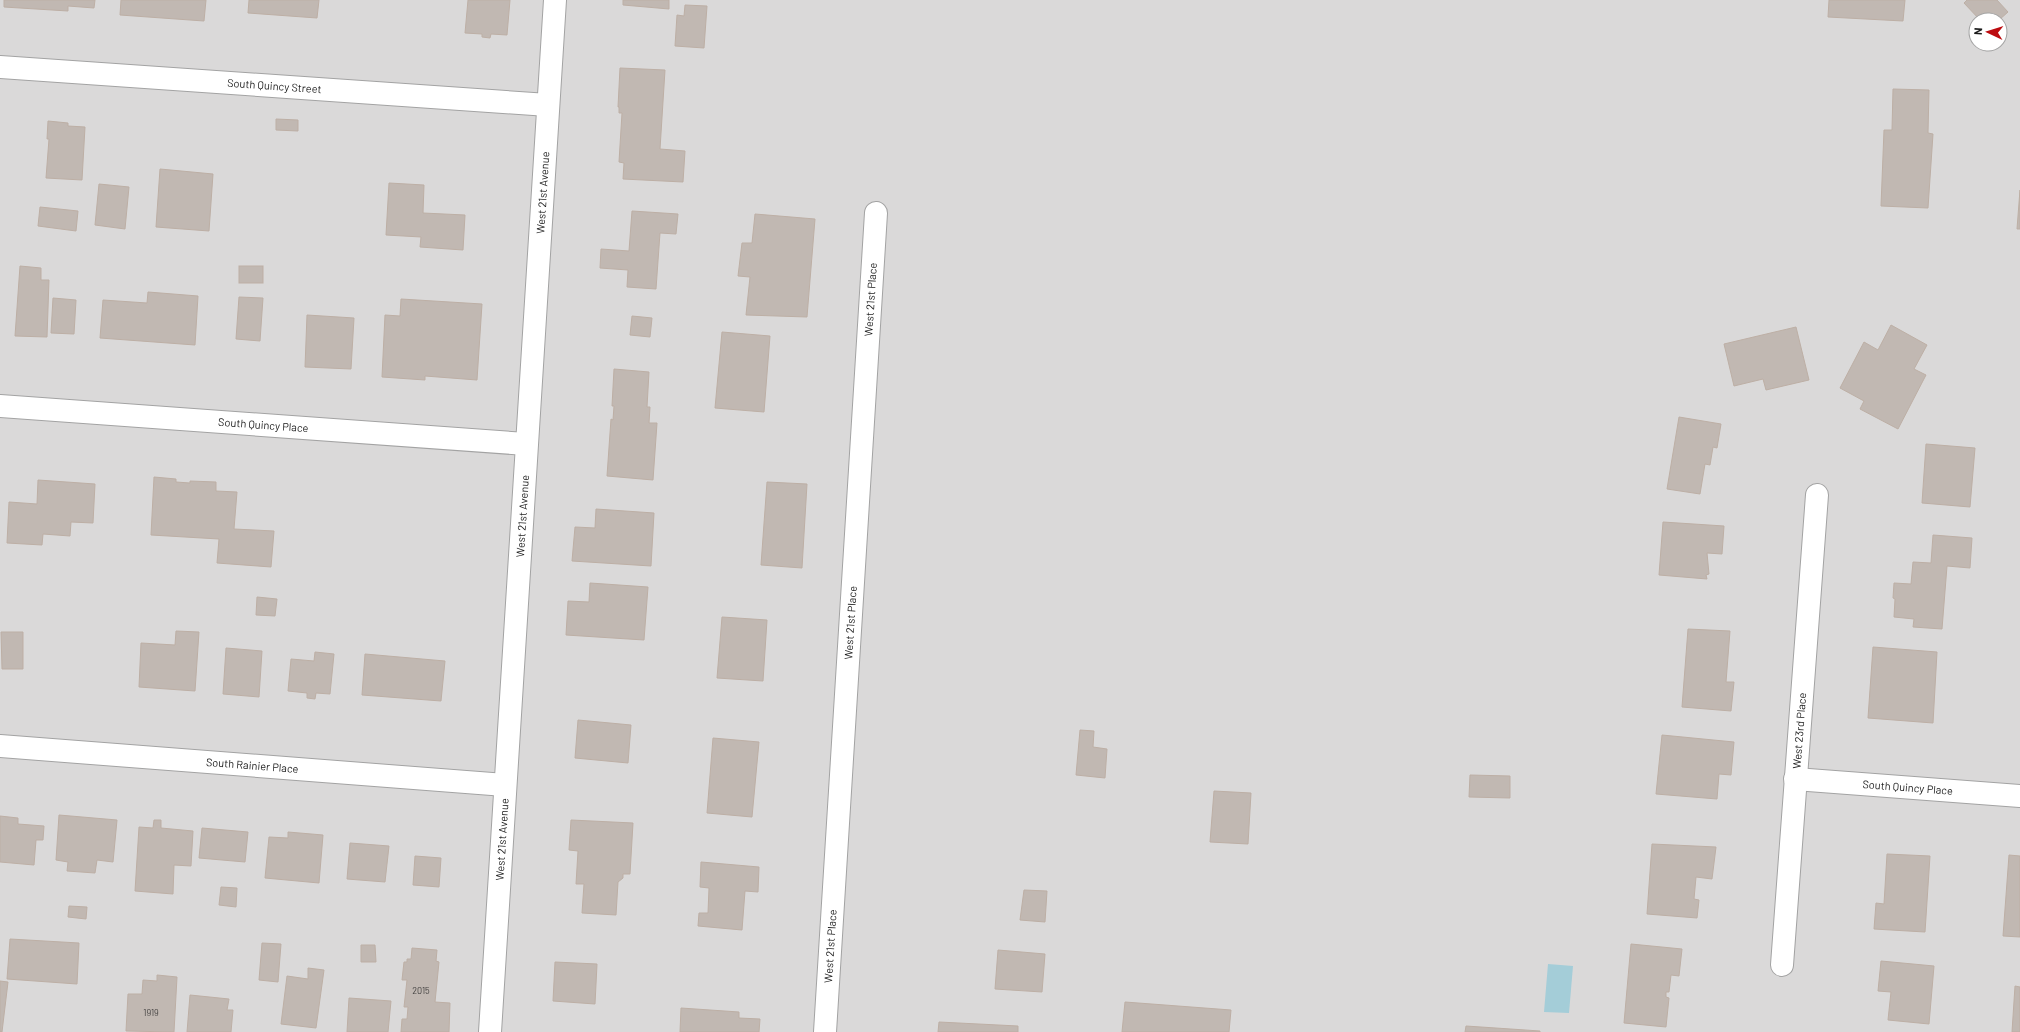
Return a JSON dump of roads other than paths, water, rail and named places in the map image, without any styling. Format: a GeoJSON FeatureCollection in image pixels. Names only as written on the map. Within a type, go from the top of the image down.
{"type":"FeatureCollection","features":[{"type":"Feature","properties":{"kind":"street","name":"West 21st Avenue"},"geometry":{"type":"LineString","coordinates":[[490,1032],[555,0]]}},
{"type":"Feature","properties":{"kind":"street","name":"South Quincy Street"},"geometry":{"type":"LineString","coordinates":[[0,67],[548,105]]}},
{"type":"Feature","properties":{"kind":"street","name":"West 21st Place"},"geometry":{"type":"LineString","coordinates":[[825,1032],[876,213]]}},
{"type":"Feature","properties":{"kind":"street","name":"South Quincy Place"},"geometry":{"type":"LineString","coordinates":[[0,406],[526,444]]}},
{"type":"Feature","properties":{"kind":"street","name":"West 23rd Place"},"geometry":{"type":"LineString","coordinates":[[1782,965],[1817,495]]}},
{"type":"Feature","properties":{"kind":"street","name":"South Rainier Place"},"geometry":{"type":"LineString","coordinates":[[0,746],[505,785]]}},
{"type":"Feature","properties":{"kind":"street","name":"South Quincy Place"},"geometry":{"type":"LineString","coordinates":[[1795,779],[2020,796]]}},
{"type":"Feature","properties":{"kind":"water"},"geometry":{"type":"Polygon","coordinates":[[[1548,964],[1573,966],[1569,1013],[1544,1012],[1548,964]]]}}]}
